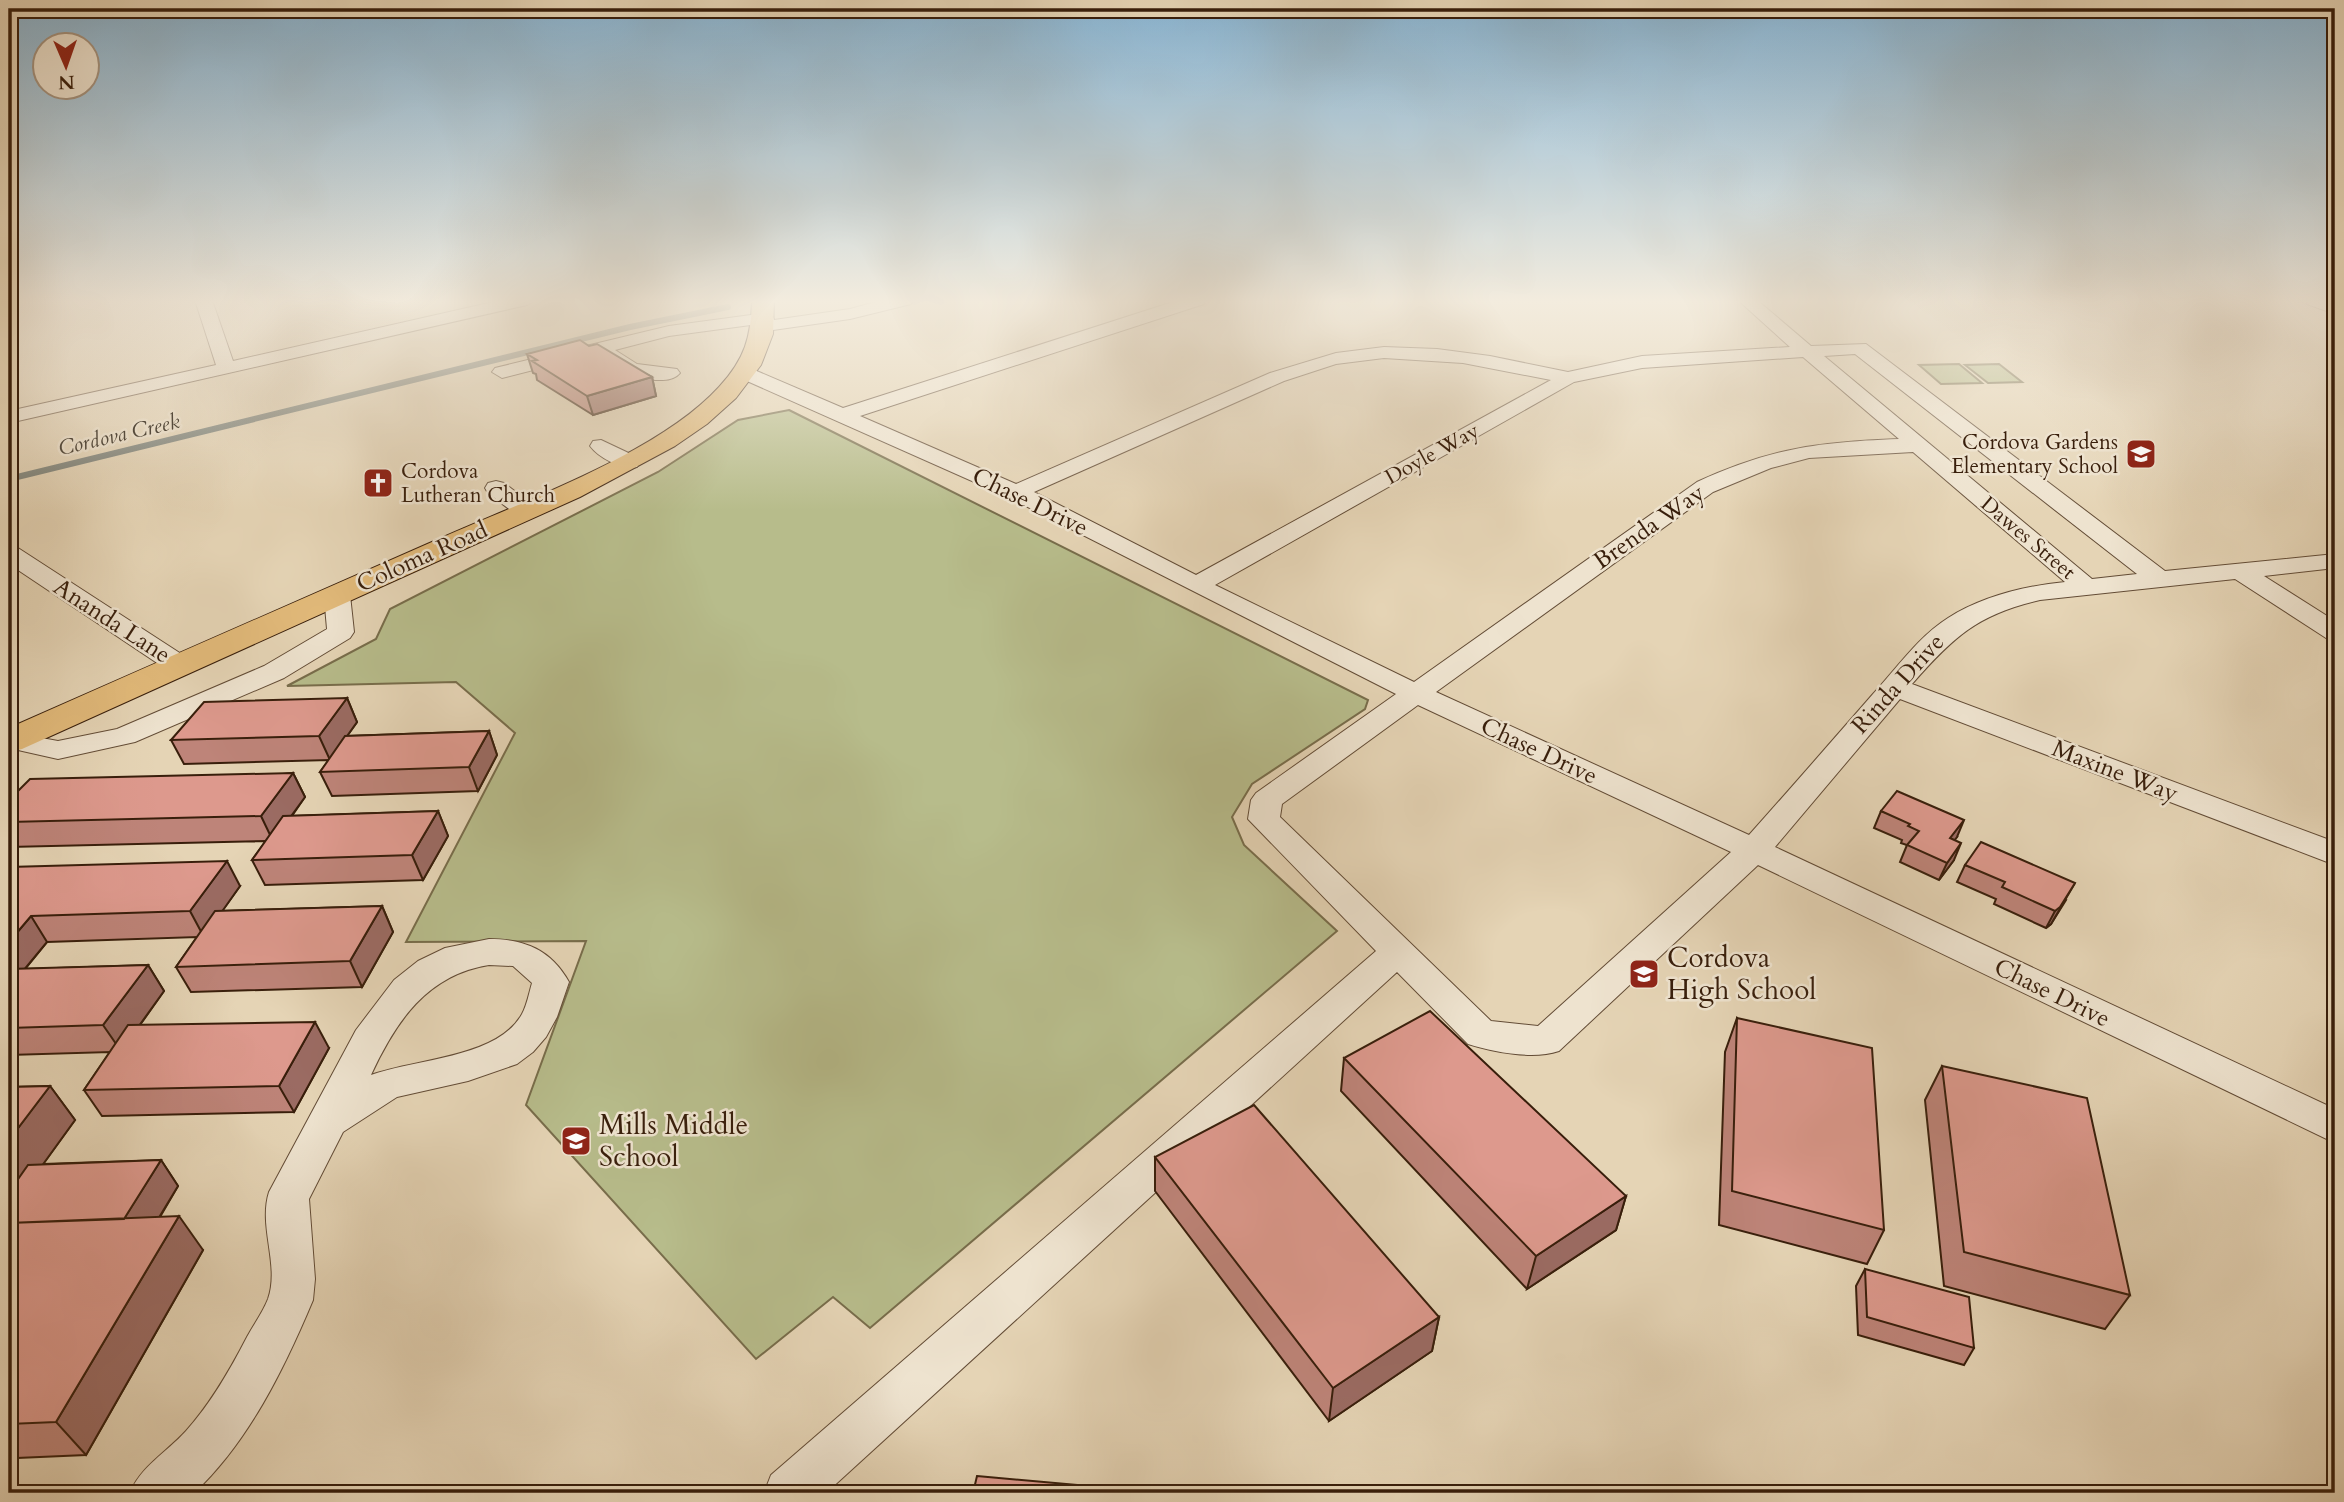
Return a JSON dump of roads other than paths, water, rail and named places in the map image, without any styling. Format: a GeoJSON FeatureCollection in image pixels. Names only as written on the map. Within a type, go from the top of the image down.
{"type":"FeatureCollection","features":[{"type":"Feature","properties":{"kind":"main road","name":"Coloma Road"},"geometry":{"type":"LineString","coordinates":[[10,740],[526,511],[629,462],[697,418],[747,370]]}},
{"type":"Feature","properties":{"kind":"street"},"geometry":{"type":"LineString","coordinates":[[9,417],[213,370]]}},
{"type":"Feature","properties":{"kind":"street"},"geometry":{"type":"LineString","coordinates":[[502,372],[510,370]]}},
{"type":"Feature","properties":{"kind":"street"},"geometry":{"type":"LineString","coordinates":[[633,370],[670,373]]}},
{"type":"Feature","properties":{"kind":"street"},"geometry":{"type":"LineString","coordinates":[[843,415],[982,370]]}},
{"type":"Feature","properties":{"kind":"street"},"geometry":{"type":"LineString","coordinates":[[1016,492],[1298,370]]}},
{"type":"Feature","properties":{"kind":"street"},"geometry":{"type":"LineString","coordinates":[[1530,370],[1568,378]]}},
{"type":"Feature","properties":{"kind":"street","name":"Doyle Way"},"geometry":{"type":"LineString","coordinates":[[1196,586],[1568,378],[1603,370]]}},
{"type":"Feature","properties":{"kind":"street","name":"Dawes Street"},"geometry":{"type":"LineString","coordinates":[[1829,370],[2085,586]]}},
{"type":"Feature","properties":{"kind":"street","name":"Doyle Way"},"geometry":{"type":"LineString","coordinates":[[1888,370],[2159,579]]}},
{"type":"Feature","properties":{"kind":"street","name":"Chase Drive"},"geometry":{"type":"LineString","coordinates":[[745,373],[1016,492],[1196,586],[1415,693],[1754,850],[2335,1127]]}},
{"type":"Feature","properties":{"kind":"street","name":"Brenda Way"},"geometry":{"type":"LineString","coordinates":[[1398,951],[1264,819],[1267,800],[1705,487],[1730,475],[1790,456],[1824,449],[1917,445]]}},
{"type":"Feature","properties":{"kind":"street"},"geometry":{"type":"LineString","coordinates":[[601,446],[629,462]]}},
{"type":"Feature","properties":{"kind":"street"},"geometry":{"type":"LineString","coordinates":[[496,488],[526,511]]}},
{"type":"Feature","properties":{"kind":"street","name":"Ananda Lane"},"geometry":{"type":"LineString","coordinates":[[9,553],[179,665]]}},
{"type":"Feature","properties":{"kind":"street","name":"Rinda Drive"},"geometry":{"type":"LineString","coordinates":[[1398,951],[1481,1034],[1545,1041],[1754,850],[1894,687],[1952,625],[1976,611],[2028,594],[2335,561]]}},
{"type":"Feature","properties":{"kind":"street"},"geometry":{"type":"LineString","coordinates":[[2239,570],[2335,632]]}},
{"type":"Feature","properties":{"kind":"street"},"geometry":{"type":"LineString","coordinates":[[10,740],[58,750],[125,736],[274,672],[341,632],[337,595]]}},
{"type":"Feature","properties":{"kind":"street","name":"Maxine Way"},"geometry":{"type":"LineString","coordinates":[[1894,687],[2335,854]]}},
{"type":"Feature","properties":{"kind":"street"},"geometry":{"type":"LineString","coordinates":[[155,1493],[209,1445],[239,1400],[292,1296],[288,1198],[327,1122],[383,1016],[409,985],[440,965],[474,952],[511,951],[537,962],[551,982],[535,1025],[515,1048],[478,1066],[391,1083],[363,1096],[327,1122]]}},
{"type":"Feature","properties":{"kind":"street"},"geometry":{"type":"LineString","coordinates":[[789,1493],[1398,951]]}},
{"type":"Feature","properties":{"kind":"waterway","name":"Cordova Creek"},"geometry":{"type":"LineString","coordinates":[[9,479],[454,370]]}},
{"type":"Feature","properties":{"kind":"place","name":"Cordova Gardens Elementary School"},"geometry":{"type":"Point","coordinates":[2141,454]}},
{"type":"Feature","properties":{"kind":"place","name":"Cordova Lutheran Church"},"geometry":{"type":"Point","coordinates":[378,483]}},
{"type":"Feature","properties":{"kind":"place","name":"Cordova High School"},"geometry":{"type":"Point","coordinates":[1644,974]}},
{"type":"Feature","properties":{"kind":"place","name":"Mills Middle School"},"geometry":{"type":"Point","coordinates":[576,1141]}}]}
